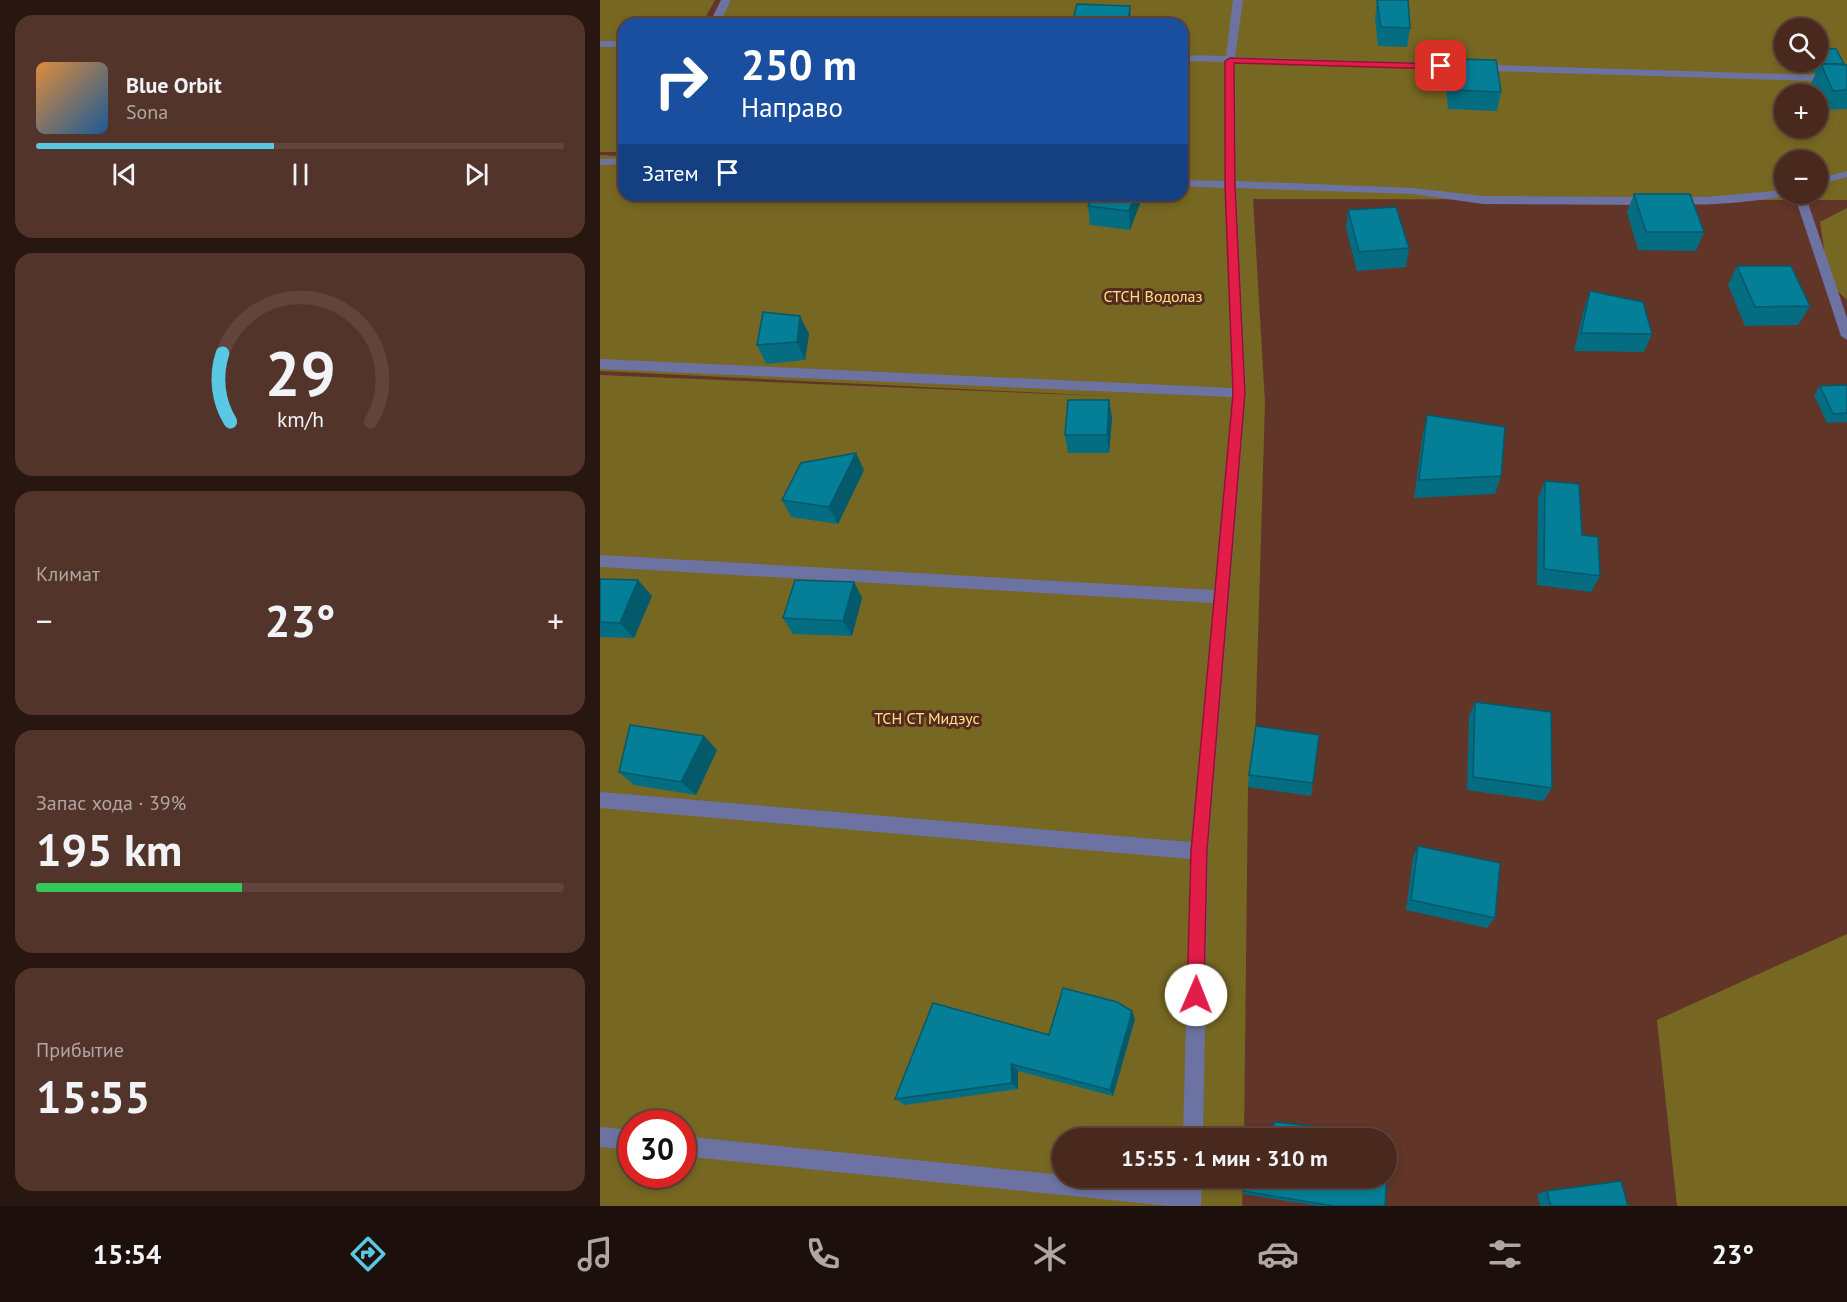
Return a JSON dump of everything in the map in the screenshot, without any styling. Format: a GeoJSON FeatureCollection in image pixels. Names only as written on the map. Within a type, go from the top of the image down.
{"type":"FeatureCollection","features":[{"type":"Feature","properties":{"kind":"street"},"geometry":{"type":"LineString","coordinates":[[717,18],[726,0]]}},
{"type":"Feature","properties":{"kind":"street"},"geometry":{"type":"LineString","coordinates":[[1193,1128],[1199,851],[1239,393],[1230,185],[1230,61],[1238,0]]}},
{"type":"Feature","properties":{"kind":"street"},"geometry":{"type":"LineString","coordinates":[[600,44],[618,44]]}},
{"type":"Feature","properties":{"kind":"street"},"geometry":{"type":"LineString","coordinates":[[1188,58],[1847,79]]}},
{"type":"Feature","properties":{"kind":"street"},"geometry":{"type":"LineString","coordinates":[[600,162],[618,161]]}},
{"type":"Feature","properties":{"kind":"street"},"geometry":{"type":"LineString","coordinates":[[1828,179],[1847,174]]}},
{"type":"Feature","properties":{"kind":"street"},"geometry":{"type":"LineString","coordinates":[[1188,183],[1413,191],[1484,200],[1706,201],[1774,194]]}},
{"type":"Feature","properties":{"kind":"street"},"geometry":{"type":"LineString","coordinates":[[1801,204],[1847,336]]}},
{"type":"Feature","properties":{"kind":"street"},"geometry":{"type":"LineString","coordinates":[[600,364],[1239,393]]}},
{"type":"Feature","properties":{"kind":"street"},"geometry":{"type":"LineString","coordinates":[[600,561],[1220,597]]}},
{"type":"Feature","properties":{"kind":"street"},"geometry":{"type":"LineString","coordinates":[[600,800],[1199,851]]}},
{"type":"Feature","properties":{"kind":"street"},"geometry":{"type":"LineString","coordinates":[[600,1137],[618,1139]]}},
{"type":"Feature","properties":{"kind":"street"},"geometry":{"type":"LineString","coordinates":[[696,1147],[1191,1194]]}},
{"type":"Feature","properties":{"kind":"green space"},"geometry":{"type":"Polygon","coordinates":[[[600,0],[715,0],[705,18],[618,18],[618,152],[600,152],[600,0]]]}},
{"type":"Feature","properties":{"kind":"green space","name":"ТСН СТ Мидэус"},"geometry":{"type":"Polygon","coordinates":[[[723,0],[1847,0],[1847,200],[1828,200],[1828,150],[1774,150],[1774,200],[1253,199],[1265,403],[1255,740],[1248,788],[1244,1128],[1052,1128],[1052,1188],[1243,1188],[1242,1206],[600,1206],[600,375],[1125,397],[600,371],[600,155],[618,156],[618,201],[1188,201],[1188,18],[713,18],[723,0]]]}},
{"type":"Feature","properties":{"kind":"green space"},"geometry":{"type":"Polygon","coordinates":[[[1847,208],[1847,300],[1829,283],[1820,222],[1847,208]]]}},
{"type":"Feature","properties":{"kind":"green space"},"geometry":{"type":"Polygon","coordinates":[[[1847,934],[1847,1206],[1677,1206],[1657,1020],[1847,934]]]}},
{"type":"Feature","properties":{"kind":"building"},"geometry":{"type":"Polygon","coordinates":[[[1377,0],[1408,0],[1410,28],[1381,27],[1377,0]]]}},
{"type":"Feature","properties":{"kind":"building"},"geometry":{"type":"Polygon","coordinates":[[[1077,4],[1130,6],[1129,18],[1074,18],[1077,4]]]}},
{"type":"Feature","properties":{"kind":"building"},"geometry":{"type":"Polygon","coordinates":[[[1828,49],[1836,49],[1844,64],[1828,64],[1828,49]]]}},
{"type":"Feature","properties":{"kind":"building"},"geometry":{"type":"Polygon","coordinates":[[[1448,59],[1496,60],[1501,92],[1452,90],[1448,59]]]}},
{"type":"Feature","properties":{"kind":"building"},"geometry":{"type":"Polygon","coordinates":[[[1828,64],[1847,65],[1847,90],[1833,91],[1825,72],[1828,72],[1828,64]]]}},
{"type":"Feature","properties":{"kind":"building"},"geometry":{"type":"Polygon","coordinates":[[[1634,194],[1690,194],[1704,232],[1646,232],[1634,194]]]}},
{"type":"Feature","properties":{"kind":"building"},"geometry":{"type":"Polygon","coordinates":[[[1090,201],[1133,201],[1129,211],[1088,206],[1090,201]]]}},
{"type":"Feature","properties":{"kind":"building"},"geometry":{"type":"Polygon","coordinates":[[[1396,207],[1409,248],[1359,252],[1348,210],[1396,207]]]}},
{"type":"Feature","properties":{"kind":"building"},"geometry":{"type":"Polygon","coordinates":[[[1737,266],[1791,266],[1810,306],[1755,307],[1737,266]]]}},
{"type":"Feature","properties":{"kind":"building"},"geometry":{"type":"Polygon","coordinates":[[[1590,291],[1643,302],[1652,334],[1581,333],[1590,291]]]}},
{"type":"Feature","properties":{"kind":"building"},"geometry":{"type":"Polygon","coordinates":[[[763,312],[800,316],[797,342],[757,345],[763,312]]]}},
{"type":"Feature","properties":{"kind":"building"},"geometry":{"type":"Polygon","coordinates":[[[1847,385],[1847,413],[1833,414],[1820,386],[1847,385]]]}},
{"type":"Feature","properties":{"kind":"building"},"geometry":{"type":"Polygon","coordinates":[[[1068,400],[1109,400],[1107,435],[1065,435],[1068,400]]]}},
{"type":"Feature","properties":{"kind":"building"},"geometry":{"type":"Polygon","coordinates":[[[1427,415],[1505,427],[1501,476],[1419,480],[1427,415]]]}},
{"type":"Feature","properties":{"kind":"building"},"geometry":{"type":"Polygon","coordinates":[[[856,453],[829,507],[782,500],[801,463],[856,453]]]}},
{"type":"Feature","properties":{"kind":"building"},"geometry":{"type":"Polygon","coordinates":[[[1545,481],[1579,484],[1582,535],[1598,537],[1600,576],[1544,569],[1545,481]]]}},
{"type":"Feature","properties":{"kind":"building"},"geometry":{"type":"Polygon","coordinates":[[[600,579],[638,580],[620,623],[600,622],[600,579]]]}},
{"type":"Feature","properties":{"kind":"building"},"geometry":{"type":"Polygon","coordinates":[[[795,580],[854,582],[843,621],[783,618],[795,580]]]}},
{"type":"Feature","properties":{"kind":"building"},"geometry":{"type":"Polygon","coordinates":[[[1475,702],[1551,712],[1552,788],[1473,777],[1475,702]]]}},
{"type":"Feature","properties":{"kind":"building"},"geometry":{"type":"Polygon","coordinates":[[[630,725],[704,736],[681,782],[619,772],[630,725]]]}},
{"type":"Feature","properties":{"kind":"building"},"geometry":{"type":"Polygon","coordinates":[[[1256,726],[1319,735],[1313,783],[1249,775],[1256,726]]]}},
{"type":"Feature","properties":{"kind":"building"},"geometry":{"type":"Polygon","coordinates":[[[1418,846],[1500,863],[1495,918],[1411,900],[1418,846]]]}},
{"type":"Feature","properties":{"kind":"building"},"geometry":{"type":"Polygon","coordinates":[[[1063,988],[1117,1002],[1132,1011],[1110,1090],[1011,1064],[1012,1083],[895,1099],[933,1003],[1049,1035],[1063,988]]]}},
{"type":"Feature","properties":{"kind":"building"},"geometry":{"type":"Polygon","coordinates":[[[1275,1122],[1328,1128],[1272,1128],[1275,1122]]]}},
{"type":"Feature","properties":{"kind":"building"},"geometry":{"type":"Polygon","coordinates":[[[1621,1181],[1628,1206],[1551,1206],[1547,1191],[1621,1181]]]}},
{"type":"Feature","properties":{"kind":"building"},"geometry":{"type":"Polygon","coordinates":[[[1245,1188],[1386,1188],[1385,1206],[1334,1206],[1243,1191],[1245,1188]]]}},
{"type":"Feature","properties":{"kind":"route"},"geometry":{"type":"LineString","coordinates":[[1196,995],[1199,851],[1239,393],[1230,185],[1230,61],[1441,66]]}},
{"type":"Feature","properties":{"kind":"park label","name":"СТСН Водолаз"},"geometry":{"type":"Point","coordinates":[1153,296]}}]}
